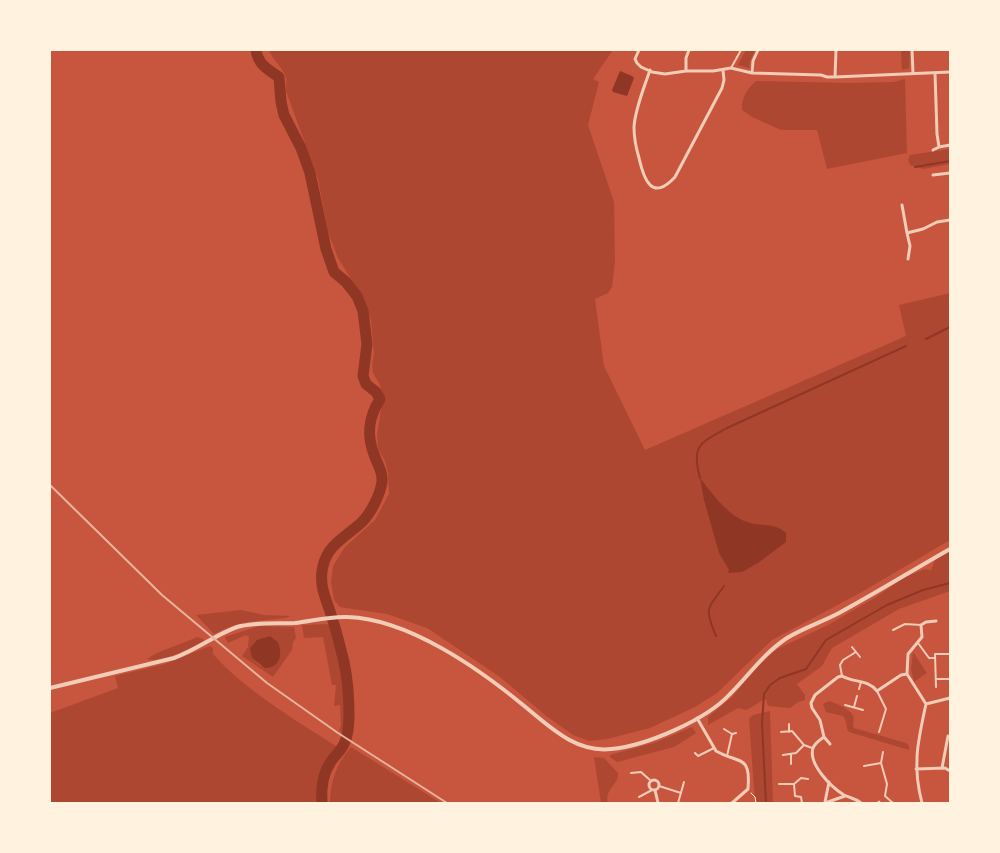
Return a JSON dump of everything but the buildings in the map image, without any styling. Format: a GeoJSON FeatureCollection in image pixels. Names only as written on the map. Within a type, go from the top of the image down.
{"type":"FeatureCollection","features":[{"type":"Feature","properties":{"kind":"street"},"geometry":{"type":"LineString","coordinates":[[639,50],[635,61],[641,67],[665,74],[731,68],[752,73],[821,75],[827,77],[950,72]]}},
{"type":"Feature","properties":{"kind":"street"},"geometry":{"type":"LineString","coordinates":[[686,71],[688,50]]}},
{"type":"Feature","properties":{"kind":"street"},"geometry":{"type":"LineString","coordinates":[[752,73],[753,61],[758,50]]}},
{"type":"Feature","properties":{"kind":"street"},"geometry":{"type":"LineString","coordinates":[[835,77],[836,50]]}},
{"type":"Feature","properties":{"kind":"street"},"geometry":{"type":"LineString","coordinates":[[912,50],[913,73]]}},
{"type":"Feature","properties":{"kind":"street"},"geometry":{"type":"LineString","coordinates":[[650,70],[636,117],[634,136],[644,179],[654,188],[665,186],[675,177],[722,88],[724,80],[723,70]]}},
{"type":"Feature","properties":{"kind":"street"},"geometry":{"type":"LineString","coordinates":[[935,73],[937,134],[940,147]]}},
{"type":"Feature","properties":{"kind":"street"},"geometry":{"type":"LineString","coordinates":[[933,150],[950,144]]}},
{"type":"Feature","properties":{"kind":"street"},"geometry":{"type":"LineString","coordinates":[[934,175],[950,173]]}},
{"type":"Feature","properties":{"kind":"street"},"geometry":{"type":"LineString","coordinates":[[902,205],[910,246],[908,259]]}},
{"type":"Feature","properties":{"kind":"street"},"geometry":{"type":"LineString","coordinates":[[908,233],[923,229],[936,222],[950,220]]}},
{"type":"Feature","properties":{"kind":"street"},"geometry":{"type":"LineString","coordinates":[[50,688],[161,662],[199,648],[221,634],[252,624],[291,623],[347,616],[389,624],[411,632],[432,643],[499,686],[570,741],[588,748],[602,750],[625,747],[662,735],[697,718],[724,701],[768,654],[786,639],[836,614],[950,549]]}},
{"type":"Feature","properties":{"kind":"street"},"geometry":{"type":"LineString","coordinates":[[922,803],[916,769],[917,747],[926,704],[907,674],[908,654],[923,634],[921,625],[926,622],[936,621]]}},
{"type":"Feature","properties":{"kind":"street"},"geometry":{"type":"LineString","coordinates":[[830,744],[824,737],[820,720],[812,708],[811,703],[817,692],[842,676],[851,681],[872,686],[877,692],[901,675],[907,674]]}},
{"type":"Feature","properties":{"kind":"street"},"geometry":{"type":"LineString","coordinates":[[926,704],[950,698]]}},
{"type":"Feature","properties":{"kind":"street"},"geometry":{"type":"LineString","coordinates":[[697,718],[717,752],[742,760],[745,763],[748,789],[732,803]]}},
{"type":"Feature","properties":{"kind":"street"},"geometry":{"type":"LineString","coordinates":[[942,768],[948,736],[950,737]]}},
{"type":"Feature","properties":{"kind":"street"},"geometry":{"type":"LineString","coordinates":[[824,737],[813,748],[817,769],[845,796],[854,798],[861,803]]}},
{"type":"Feature","properties":{"kind":"street"},"geometry":{"type":"LineString","coordinates":[[916,769],[942,768],[950,771]]}},
{"type":"Feature","properties":{"kind":"street"},"geometry":{"type":"LineString","coordinates":[[654,790],[659,786],[656,781],[650,781],[649,786],[654,790],[658,803]]}},
{"type":"Feature","properties":{"kind":"street"},"geometry":{"type":"LineString","coordinates":[[825,803],[829,782]]}},
{"type":"Feature","properties":{"kind":"street"},"geometry":{"type":"LineString","coordinates":[[825,803],[845,796]]}},
{"type":"Feature","properties":{"kind":"lane"},"geometry":{"type":"LineString","coordinates":[[731,68],[741,50]]}},
{"type":"Feature","properties":{"kind":"lane"},"geometry":{"type":"LineString","coordinates":[[893,630],[904,624],[921,625]]}},
{"type":"Feature","properties":{"kind":"lane"},"geometry":{"type":"LineString","coordinates":[[918,643],[929,658],[936,658]]}},
{"type":"Feature","properties":{"kind":"lane"},"geometry":{"type":"LineString","coordinates":[[852,647],[860,657]]}},
{"type":"Feature","properties":{"kind":"lane"},"geometry":{"type":"LineString","coordinates":[[842,676],[840,664],[856,652]]}},
{"type":"Feature","properties":{"kind":"lane"},"geometry":{"type":"LineString","coordinates":[[936,687],[936,654],[950,654]]}},
{"type":"Feature","properties":{"kind":"lane"},"geometry":{"type":"LineString","coordinates":[[936,679],[950,679]]}},
{"type":"Feature","properties":{"kind":"lane"},"geometry":{"type":"LineString","coordinates":[[859,689],[861,682]]}},
{"type":"Feature","properties":{"kind":"lane"},"geometry":{"type":"LineString","coordinates":[[877,692],[886,709],[880,732]]}},
{"type":"Feature","properties":{"kind":"lane"},"geometry":{"type":"LineString","coordinates":[[854,707],[857,696]]}},
{"type":"Feature","properties":{"kind":"lane"},"geometry":{"type":"LineString","coordinates":[[845,705],[863,710]]}},
{"type":"Feature","properties":{"kind":"lane"},"geometry":{"type":"LineString","coordinates":[[788,724],[789,732]]}},
{"type":"Feature","properties":{"kind":"lane"},"geometry":{"type":"LineString","coordinates":[[724,729],[732,734],[736,733]]}},
{"type":"Feature","properties":{"kind":"lane"},"geometry":{"type":"LineString","coordinates":[[781,732],[792,731],[804,746],[813,748]]}},
{"type":"Feature","properties":{"kind":"lane"},"geometry":{"type":"LineString","coordinates":[[727,756],[732,734]]}},
{"type":"Feature","properties":{"kind":"lane"},"geometry":{"type":"LineString","coordinates":[[784,755],[796,754],[804,746]]}},
{"type":"Feature","properties":{"kind":"lane"},"geometry":{"type":"LineString","coordinates":[[695,753],[698,756],[714,748]]}},
{"type":"Feature","properties":{"kind":"lane"},"geometry":{"type":"LineString","coordinates":[[879,803],[885,796],[887,781],[881,762],[884,752]]}},
{"type":"Feature","properties":{"kind":"lane"},"geometry":{"type":"LineString","coordinates":[[790,754],[791,764]]}},
{"type":"Feature","properties":{"kind":"lane"},"geometry":{"type":"LineString","coordinates":[[864,766],[881,762]]}},
{"type":"Feature","properties":{"kind":"lane"},"geometry":{"type":"LineString","coordinates":[[631,773],[641,772],[650,781]]}},
{"type":"Feature","properties":{"kind":"lane"},"geometry":{"type":"LineString","coordinates":[[779,784],[794,784],[801,778],[808,779]]}},
{"type":"Feature","properties":{"kind":"lane"},"geometry":{"type":"LineString","coordinates":[[678,803],[684,782]]}},
{"type":"Feature","properties":{"kind":"lane"},"geometry":{"type":"LineString","coordinates":[[794,784],[794,796],[801,797],[802,803]]}},
{"type":"Feature","properties":{"kind":"lane"},"geometry":{"type":"LineString","coordinates":[[659,786],[681,793]]}},
{"type":"Feature","properties":{"kind":"lane"},"geometry":{"type":"LineString","coordinates":[[639,797],[654,790]]}},
{"type":"Feature","properties":{"kind":"lane"},"geometry":{"type":"LineString","coordinates":[[885,796],[893,803]]}},
{"type":"Feature","properties":{"kind":"path"},"geometry":{"type":"LineString","coordinates":[[748,789],[756,803]]}},
{"type":"Feature","properties":{"kind":"shaded area"},"geometry":{"type":"Polygon","coordinates":[[[269,50],[613,50],[593,79],[599,82],[588,125],[614,202],[615,261],[612,287],[608,293],[595,299],[604,366],[645,450],[906,336],[899,305],[950,293],[950,540],[860,593],[772,640],[717,693],[695,707],[650,728],[607,739],[589,741],[573,735],[545,715],[500,677],[427,628],[387,614],[340,607],[334,600],[331,582],[333,566],[345,547],[375,520],[389,494],[388,473],[385,461],[378,449],[377,436],[383,395],[373,373],[374,353],[371,320],[361,295],[338,258],[328,232],[318,179],[286,91],[286,78],[269,50]]]}},
{"type":"Feature","properties":{"kind":"shaded area"},"geometry":{"type":"Polygon","coordinates":[[[746,50],[755,50],[749,68],[738,65],[746,50]]]}},
{"type":"Feature","properties":{"kind":"shaded area"},"geometry":{"type":"Polygon","coordinates":[[[901,50],[910,50],[909,68],[902,70],[901,50]]]}},
{"type":"Feature","properties":{"kind":"shaded area"},"geometry":{"type":"Polygon","coordinates":[[[620,71],[634,78],[627,96],[612,90],[620,71]]]}},
{"type":"Feature","properties":{"kind":"shaded area"},"geometry":{"type":"Polygon","coordinates":[[[905,79],[907,153],[827,169],[817,130],[781,130],[752,117],[742,110],[745,94],[756,81],[850,83],[894,82],[905,79]]]}},
{"type":"Feature","properties":{"kind":"shaded area"},"geometry":{"type":"Polygon","coordinates":[[[950,149],[950,164],[923,169],[910,165],[908,160],[910,155],[950,149]]]}},
{"type":"Feature","properties":{"kind":"shaded area"},"geometry":{"type":"Polygon","coordinates":[[[700,478],[730,512],[742,520],[754,524],[781,529],[786,533],[786,542],[758,563],[742,572],[728,573],[729,570],[719,553],[704,500],[700,478]]]}},
{"type":"Feature","properties":{"kind":"shaded area"},"geometry":{"type":"Polygon","coordinates":[[[950,550],[950,591],[899,609],[832,648],[822,666],[797,684],[805,695],[805,700],[798,702],[790,708],[768,706],[766,699],[746,710],[738,708],[708,725],[708,717],[732,697],[760,664],[777,649],[828,625],[876,597],[905,577],[925,569],[931,570],[936,558],[950,550]]]}},
{"type":"Feature","properties":{"kind":"shaded area"},"geometry":{"type":"Polygon","coordinates":[[[241,610],[264,615],[291,616],[240,624],[214,634],[196,615],[241,610]]]}},
{"type":"Feature","properties":{"kind":"shaded area"},"geometry":{"type":"Polygon","coordinates":[[[328,624],[333,629],[345,694],[346,721],[344,734],[339,731],[341,725],[340,705],[334,706],[336,685],[332,685],[323,637],[304,638],[302,625],[328,624]]]}},
{"type":"Feature","properties":{"kind":"shaded area"},"geometry":{"type":"Polygon","coordinates":[[[259,626],[294,627],[296,638],[293,642],[292,650],[273,677],[242,656],[248,647],[249,637],[246,635],[228,643],[225,637],[259,626]],[[270,636],[265,637],[252,658],[261,666],[278,642],[270,636]]]}},
{"type":"Feature","properties":{"kind":"shaded area"},"geometry":{"type":"Polygon","coordinates":[[[270,636],[278,642],[280,656],[274,666],[265,668],[252,658],[250,648],[257,640],[270,636]]]}},
{"type":"Feature","properties":{"kind":"shaded area"},"geometry":{"type":"Polygon","coordinates":[[[197,637],[204,641],[168,657],[153,660],[147,659],[158,652],[197,637]]]}},
{"type":"Feature","properties":{"kind":"shaded area"},"geometry":{"type":"Polygon","coordinates":[[[210,646],[213,648],[213,654],[255,692],[336,746],[337,751],[322,774],[318,803],[50,803],[50,713],[118,688],[115,676],[165,664],[210,646]]]}},
{"type":"Feature","properties":{"kind":"shaded area"},"geometry":{"type":"Polygon","coordinates":[[[913,652],[927,673],[914,682],[911,669],[913,652]]]}},
{"type":"Feature","properties":{"kind":"shaded area"},"geometry":{"type":"Polygon","coordinates":[[[829,701],[852,713],[854,728],[906,743],[909,746],[909,750],[849,732],[843,716],[826,712],[823,704],[829,701]]]}},
{"type":"Feature","properties":{"kind":"shaded area"},"geometry":{"type":"Polygon","coordinates":[[[770,711],[773,803],[755,803],[749,719],[753,715],[770,711]]]}},
{"type":"Feature","properties":{"kind":"shaded area"},"geometry":{"type":"Polygon","coordinates":[[[692,727],[696,733],[674,747],[617,762],[610,757],[610,755],[657,742],[692,727]]]}},
{"type":"Feature","properties":{"kind":"shaded area"},"geometry":{"type":"Polygon","coordinates":[[[351,747],[441,803],[330,803],[331,787],[335,773],[351,747]]]}},
{"type":"Feature","properties":{"kind":"shaded area"},"geometry":{"type":"Polygon","coordinates":[[[594,757],[604,758],[618,773],[618,777],[608,794],[608,803],[601,803],[594,757]]]}},
{"type":"Feature","properties":{"kind":"waterway"},"geometry":{"type":"LineString","coordinates":[[256,50],[261,63],[279,77],[284,115],[301,148],[310,173],[326,249],[334,272],[346,282],[357,296],[363,311],[367,344],[363,376],[366,384],[376,392],[380,399],[373,413],[369,434],[372,449],[382,475],[377,498],[372,509],[362,522],[333,546],[325,558],[323,566],[322,580],[324,593],[344,662],[348,688],[349,715],[345,741],[330,763],[324,777],[322,803]]}},
{"type":"Feature","properties":{"kind":"waterway"},"geometry":{"type":"LineString","coordinates":[[915,167],[950,161]]}},
{"type":"Feature","properties":{"kind":"waterway"},"geometry":{"type":"LineString","coordinates":[[926,339],[950,327]]}},
{"type":"Feature","properties":{"kind":"waterway"},"geometry":{"type":"LineString","coordinates":[[700,478],[697,467],[697,452],[700,446],[710,438],[727,428],[906,346]]}},
{"type":"Feature","properties":{"kind":"waterway"},"geometry":{"type":"LineString","coordinates":[[766,803],[762,723],[764,694],[770,685],[780,678],[806,669],[826,640],[887,605],[923,590],[950,583]]}},
{"type":"Feature","properties":{"kind":"waterway"},"geometry":{"type":"LineString","coordinates":[[716,636],[710,619],[709,609],[724,586]]}},
{"type":"Feature","properties":{"kind":"railway"},"geometry":{"type":"LineString","coordinates":[[50,485],[162,595],[267,683],[338,733],[447,803]]}}]}
